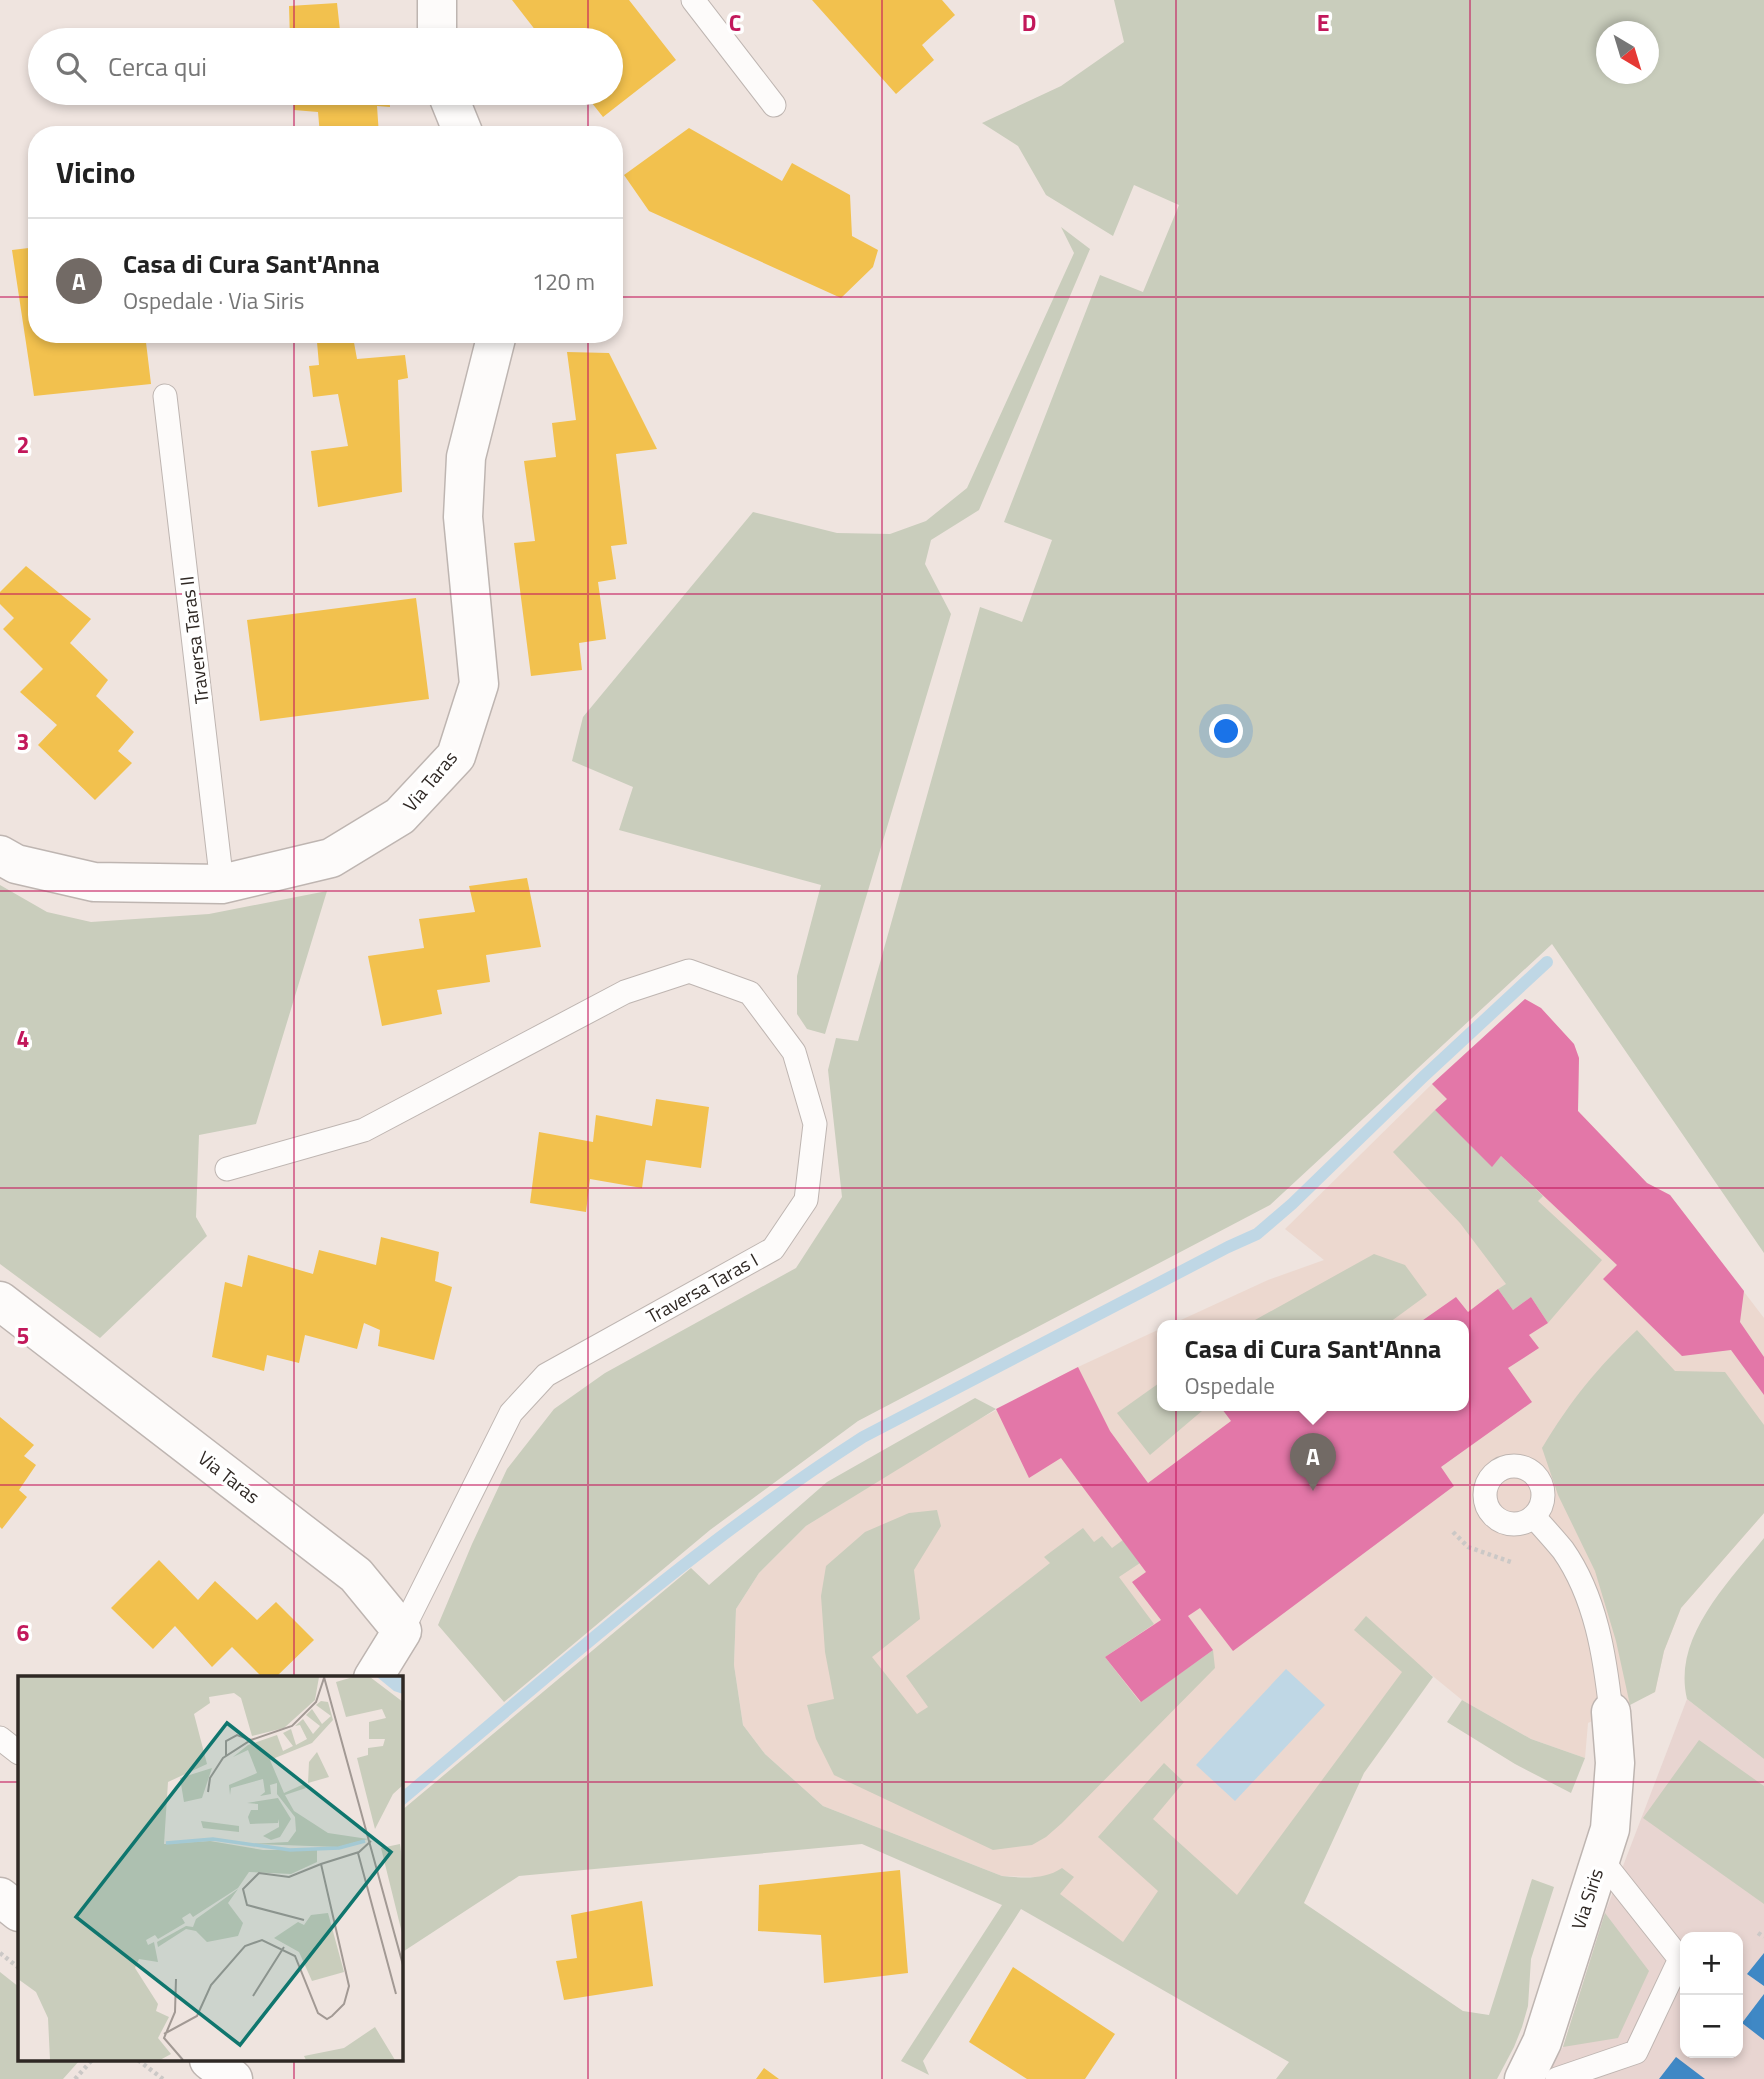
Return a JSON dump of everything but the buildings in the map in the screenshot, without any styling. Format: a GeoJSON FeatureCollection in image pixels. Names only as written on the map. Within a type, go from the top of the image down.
{"type":"FeatureCollection","features":[{"type":"Feature","properties":{"kind":"street"},"geometry":{"type":"LineString","coordinates":[[437,0],[437,28]]}},
{"type":"Feature","properties":{"kind":"street"},"geometry":{"type":"LineString","coordinates":[[452,105],[460,126]]}},
{"type":"Feature","properties":{"kind":"street","name":"Via Taras"},"geometry":{"type":"LineString","coordinates":[[0,855],[16,864],[94,882],[222,884],[331,858],[400,816],[456,755],[479,684],[463,517],[466,457],[496,343]]}},
{"type":"Feature","properties":{"kind":"street","name":"Via Taras"},"geometry":{"type":"LineString","coordinates":[[0,1301],[356,1575],[402,1632]]}},
{"type":"Feature","properties":{"kind":"street"},"geometry":{"type":"LineString","coordinates":[[374,1676],[402,1632]]}},
{"type":"Feature","properties":{"kind":"street","name":"Via Siris"},"geometry":{"type":"LineString","coordinates":[[1524,2079],[1542,2042],[1610,1829],[1615,1763],[1611,1712]]}},
{"type":"Feature","properties":{"kind":"street"},"geometry":{"type":"LineString","coordinates":[[0,1897],[18,1911]]}},
{"type":"Feature","properties":{"kind":"street"},"geometry":{"type":"LineString","coordinates":[[212,2062],[233,2079]]}},
{"type":"Feature","properties":{"kind":"lane"},"geometry":{"type":"LineString","coordinates":[[693,0],[774,105]]}},
{"type":"Feature","properties":{"kind":"lane","name":"Traversa Taras II"},"geometry":{"type":"LineString","coordinates":[[165,396],[222,884]]}},
{"type":"Feature","properties":{"kind":"lane","name":"Traversa Taras I"},"geometry":{"type":"LineString","coordinates":[[227,1169],[364,1130],[625,992],[688,971],[750,993],[794,1052],[815,1124],[806,1200],[774,1248],[546,1375],[511,1413],[402,1632]]}},
{"type":"Feature","properties":{"kind":"lane"},"geometry":{"type":"LineString","coordinates":[[1534,1517],[1563,1551],[1582,1584],[1597,1624],[1611,1712]]}},
{"type":"Feature","properties":{"kind":"lane"},"geometry":{"type":"LineString","coordinates":[[0,1738],[18,1752]]}},
{"type":"Feature","properties":{"kind":"lane"},"geometry":{"type":"LineString","coordinates":[[1558,2079],[1636,2053],[1680,1959],[1600,1858]]}},
{"type":"Feature","properties":{"kind":"path"},"geometry":{"type":"LineString","coordinates":[[1453,1532],[1468,1547],[1511,1562]]}},
{"type":"Feature","properties":{"kind":"path"},"geometry":{"type":"LineString","coordinates":[[1759,1933],[1764,1937]]}},
{"type":"Feature","properties":{"kind":"path"},"geometry":{"type":"LineString","coordinates":[[0,1953],[18,1967]]}},
{"type":"Feature","properties":{"kind":"path"},"geometry":{"type":"LineString","coordinates":[[75,2079],[90,2062]]}},
{"type":"Feature","properties":{"kind":"path"},"geometry":{"type":"LineString","coordinates":[[141,2062],[163,2079]]}},
{"type":"Feature","properties":{"kind":"shaded area"},"geometry":{"type":"Polygon","coordinates":[[[1525,999],[1541,1008],[1574,1044],[1579,1058],[1578,1111],[1647,1183],[1670,1195],[1764,1318],[1764,1513],[1681,1608],[1664,1651],[1655,1692],[1588,1723],[1585,1758],[1531,1739],[1462,1700],[1418,1664],[1185,2002],[1038,1877],[1002,1876],[823,1806],[765,1754],[743,1725],[734,1665],[736,1609],[759,1573],[806,1526],[968,1425],[1078,1367],[1157,1330],[1157,1411],[1469,1411],[1469,1320],[1181,1320],[1268,1280],[1324,1260],[1285,1229],[1432,1084],[1525,999]]]}},
{"type":"Feature","properties":{"kind":"shaded area"},"geometry":{"type":"Polygon","coordinates":[[[1687,1699],[1764,1759],[1764,2079],[1544,2079],[1563,2047],[1605,1913],[1687,1699]]]}},
{"type":"Feature","properties":{"kind":"green space"},"geometry":{"type":"Polygon","coordinates":[[[1114,0],[1764,0],[1764,1253],[1552,944],[1270,1205],[858,1421],[710,1530],[504,1702],[438,1625],[507,1469],[554,1409],[605,1373],[796,1268],[842,1197],[828,1070],[836,1038],[858,1041],[980,607],[1022,622],[1052,540],[1004,522],[1100,275],[1143,292],[1179,205],[1134,185],[1113,236],[1046,195],[1018,146],[982,123],[1061,86],[1124,42],[1114,0]]]}},
{"type":"Feature","properties":{"kind":"green space"},"geometry":{"type":"Polygon","coordinates":[[[1061,227],[1090,249],[979,510],[931,540],[925,564],[951,614],[825,1034],[807,1029],[797,1014],[797,976],[821,885],[619,830],[633,787],[572,761],[583,717],[753,512],[837,533],[890,534],[926,521],[967,488],[1074,253],[1061,227]]]}},
{"type":"Feature","properties":{"kind":"green space"},"geometry":{"type":"Polygon","coordinates":[[[0,885],[47,912],[91,922],[209,914],[327,891],[256,1124],[199,1135],[196,1217],[207,1236],[100,1338],[0,1264],[0,885]]]}},
{"type":"Feature","properties":{"kind":"green space"},"geometry":{"type":"Polygon","coordinates":[[[1435,1110],[1492,1166],[1501,1156],[1543,1196],[1538,1201],[1602,1260],[1548,1323],[1531,1297],[1513,1310],[1498,1289],[1506,1284],[1460,1223],[1393,1152],[1435,1110]]]}},
{"type":"Feature","properties":{"kind":"green space"},"geometry":{"type":"Polygon","coordinates":[[[1374,1254],[1405,1265],[1427,1295],[1393,1320],[1255,1320],[1374,1254]]]}},
{"type":"Feature","properties":{"kind":"green space"},"geometry":{"type":"Polygon","coordinates":[[[1637,1330],[1675,1371],[1725,1372],[1764,1425],[1764,1513],[1681,1608],[1664,1651],[1655,1692],[1630,1705],[1616,1641],[1595,1571],[1558,1495],[1542,1448],[1585,1385],[1637,1330]]]}},
{"type":"Feature","properties":{"kind":"green space"},"geometry":{"type":"Polygon","coordinates":[[[1157,1385],[1157,1411],[1202,1411],[1150,1455],[1117,1413],[1157,1385]]]}},
{"type":"Feature","properties":{"kind":"green space"},"geometry":{"type":"Polygon","coordinates":[[[975,1398],[996,1409],[806,1526],[759,1573],[736,1609],[734,1665],[743,1725],[765,1754],[823,1806],[1002,1876],[1041,1876],[1062,1868],[1074,1877],[1060,1894],[1123,1942],[1158,1891],[1098,1837],[1164,1763],[1184,1782],[1153,1819],[1237,1895],[1402,1672],[1354,1630],[1366,1616],[1433,1677],[1364,1773],[1304,1903],[1463,2011],[1489,2015],[1532,1879],[1554,1887],[1531,1959],[1528,2006],[1522,2027],[1497,2079],[1276,2079],[1289,2062],[1021,1909],[923,2061],[929,2075],[901,2061],[1002,1905],[862,1844],[519,1876],[402,1952],[402,1810],[691,1568],[709,1585],[827,1482],[975,1398]]]}},
{"type":"Feature","properties":{"kind":"green space"},"geometry":{"type":"Polygon","coordinates":[[[937,1510],[941,1526],[914,1570],[920,1619],[872,1657],[917,1714],[928,1707],[906,1676],[1050,1563],[1044,1557],[1083,1528],[1094,1542],[1102,1536],[1112,1548],[1123,1540],[1140,1563],[1119,1577],[1154,1624],[1105,1657],[1140,1702],[1213,1650],[1215,1668],[1062,1823],[1032,1845],[993,1850],[834,1775],[816,1739],[807,1705],[834,1699],[825,1652],[821,1596],[826,1566],[865,1532],[909,1513],[937,1510]]]}},
{"type":"Feature","properties":{"kind":"green space"},"geometry":{"type":"Polygon","coordinates":[[[1764,1538],[1764,1759],[1687,1699],[1685,1676],[1688,1654],[1707,1612],[1764,1538]]]}},
{"type":"Feature","properties":{"kind":"green space"},"geometry":{"type":"Polygon","coordinates":[[[1462,1700],[1531,1739],[1585,1758],[1571,1793],[1515,1764],[1447,1722],[1462,1700]]]}},
{"type":"Feature","properties":{"kind":"green space"},"geometry":{"type":"Polygon","coordinates":[[[1699,1740],[1764,1786],[1764,1904],[1643,1818],[1699,1740]]]}},
{"type":"Feature","properties":{"kind":"green space"},"geometry":{"type":"Polygon","coordinates":[[[1605,1913],[1649,1971],[1618,2038],[1563,2047],[1605,1913]]]}},
{"type":"Feature","properties":{"kind":"green space"},"geometry":{"type":"Polygon","coordinates":[[[0,1972],[18,1986],[18,2062],[78,2062],[63,2079],[0,2079],[0,1972]]]}},
{"type":"Feature","properties":{"kind":"water"},"geometry":{"type":"Polygon","coordinates":[[[1286,1669],[1325,1705],[1235,1801],[1196,1765],[1286,1669]]]}},
{"type":"Feature","properties":{"kind":"waterway"},"geometry":{"type":"LineString","coordinates":[[402,1799],[684,1565],[802,1478],[863,1437],[1257,1234],[1547,962]]}},
{"type":"Feature","properties":{"kind":"place","name":"Casa di Cura Sant'Anna"},"geometry":{"type":"Point","coordinates":[1313,1491]}}]}
